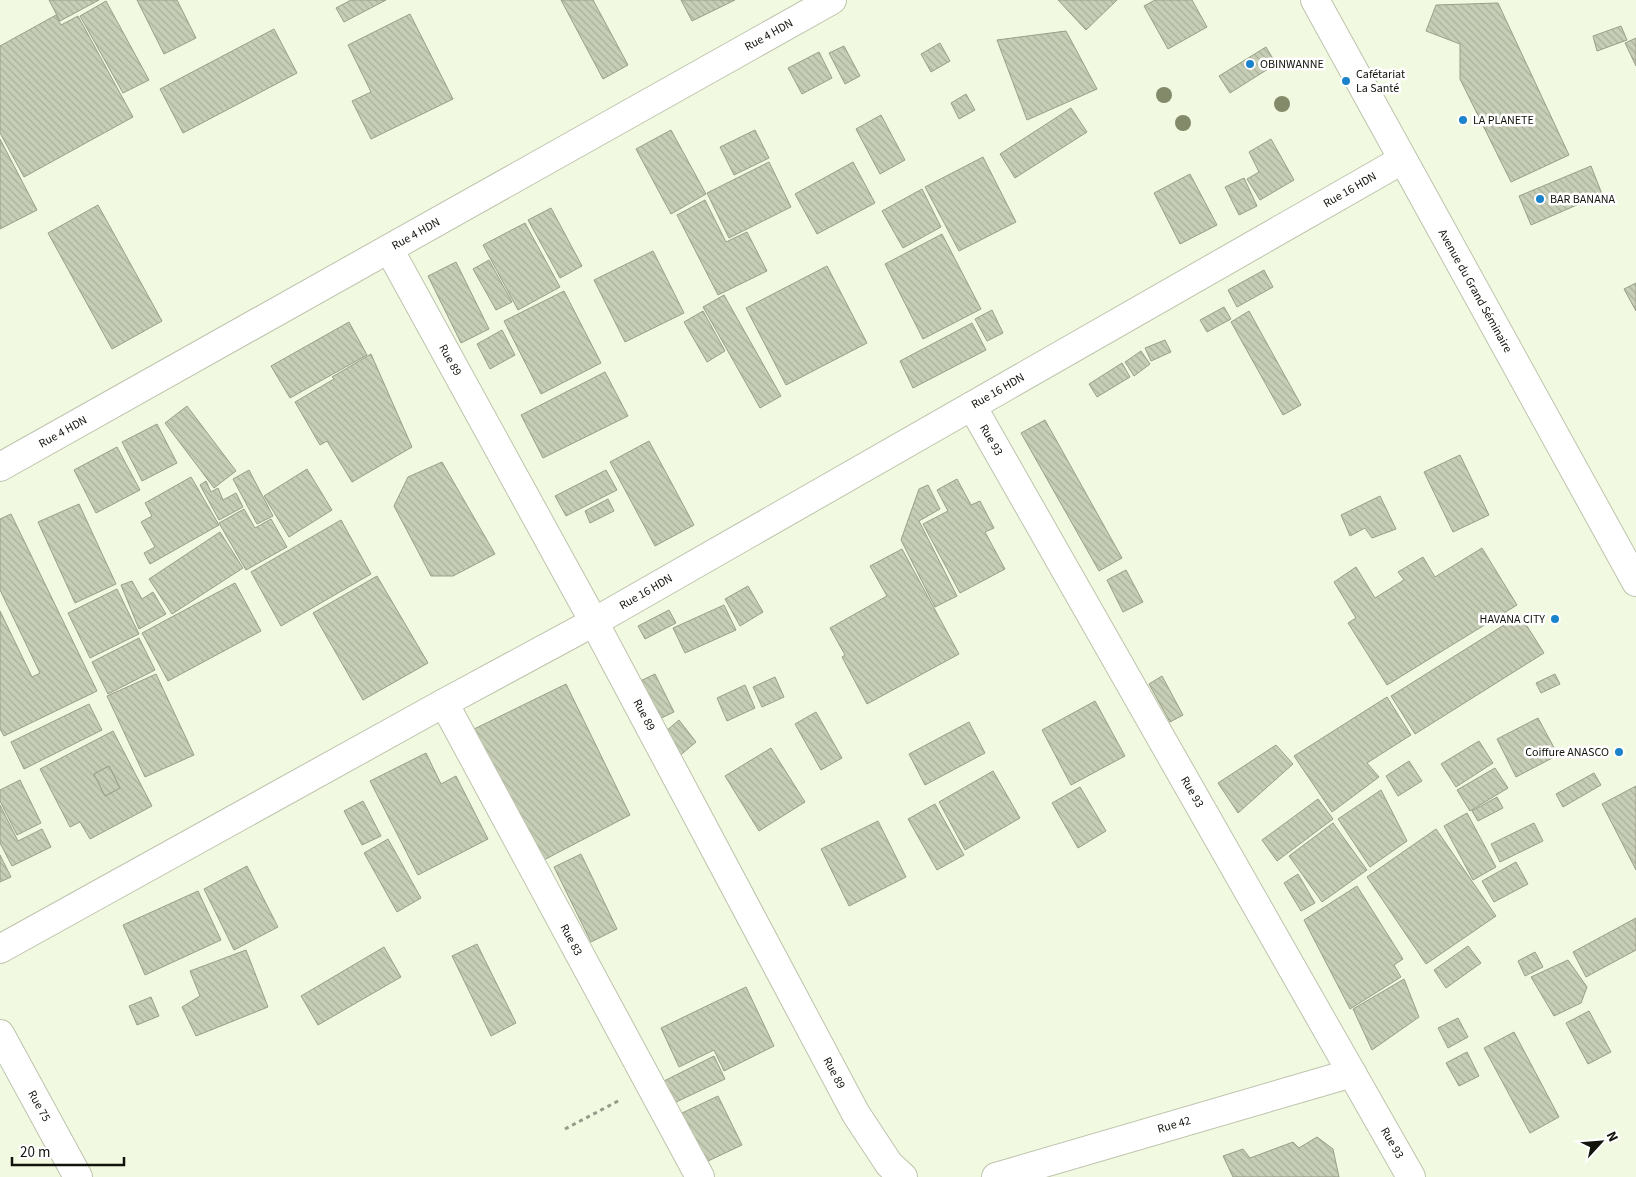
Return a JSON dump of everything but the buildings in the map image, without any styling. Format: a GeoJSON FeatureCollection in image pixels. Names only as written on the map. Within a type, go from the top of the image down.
{"type":"FeatureCollection","features":[{"type":"Feature","properties":{"kind":"street","name":"Rue 4 HDN"},"geometry":{"type":"LineString","coordinates":[[0,467],[832,0]]}},
{"type":"Feature","properties":{"kind":"street","name":"Avenue du Grand Séminaire"},"geometry":{"type":"LineString","coordinates":[[1315,0],[1636,582]]}},
{"type":"Feature","properties":{"kind":"street","name":"Rue 16 HDN"},"geometry":{"type":"LineString","coordinates":[[0,949],[444,702],[594,622],[1402,160]]}},
{"type":"Feature","properties":{"kind":"street","name":"Rue 89"},"geometry":{"type":"LineString","coordinates":[[389,249],[594,622],[856,1114],[888,1164],[903,1177]]}},
{"type":"Feature","properties":{"kind":"street","name":"Rue 93"},"geometry":{"type":"LineString","coordinates":[[972,406],[1411,1177]]}},
{"type":"Feature","properties":{"kind":"street","name":"Rue 83"},"geometry":{"type":"LineString","coordinates":[[444,702],[700,1177]]}},
{"type":"Feature","properties":{"kind":"street","name":"Rue 75"},"geometry":{"type":"LineString","coordinates":[[0,1034],[78,1177]]}},
{"type":"Feature","properties":{"kind":"street","name":"Rue 42"},"geometry":{"type":"LineString","coordinates":[[996,1177],[1352,1073]]}},
{"type":"Feature","properties":{"kind":"path"},"geometry":{"type":"LineString","coordinates":[[565,1129],[649,1085]]}},
{"type":"Feature","properties":{"kind":"place","name":"OBINWANNE"},"geometry":{"type":"Point","coordinates":[1250,64]}},
{"type":"Feature","properties":{"kind":"place","name":"Cafétariat La Santé"},"geometry":{"type":"Point","coordinates":[1346,81]}},
{"type":"Feature","properties":{"kind":"place","name":"LA PLANETE"},"geometry":{"type":"Point","coordinates":[1463,120]}},
{"type":"Feature","properties":{"kind":"place","name":"BAR BANANA"},"geometry":{"type":"Point","coordinates":[1540,199]}},
{"type":"Feature","properties":{"kind":"place","name":"HAVANA CITY"},"geometry":{"type":"Point","coordinates":[1555,619]}},
{"type":"Feature","properties":{"kind":"place","name":"Coiffure ANASCO"},"geometry":{"type":"Point","coordinates":[1619,752]}}]}
